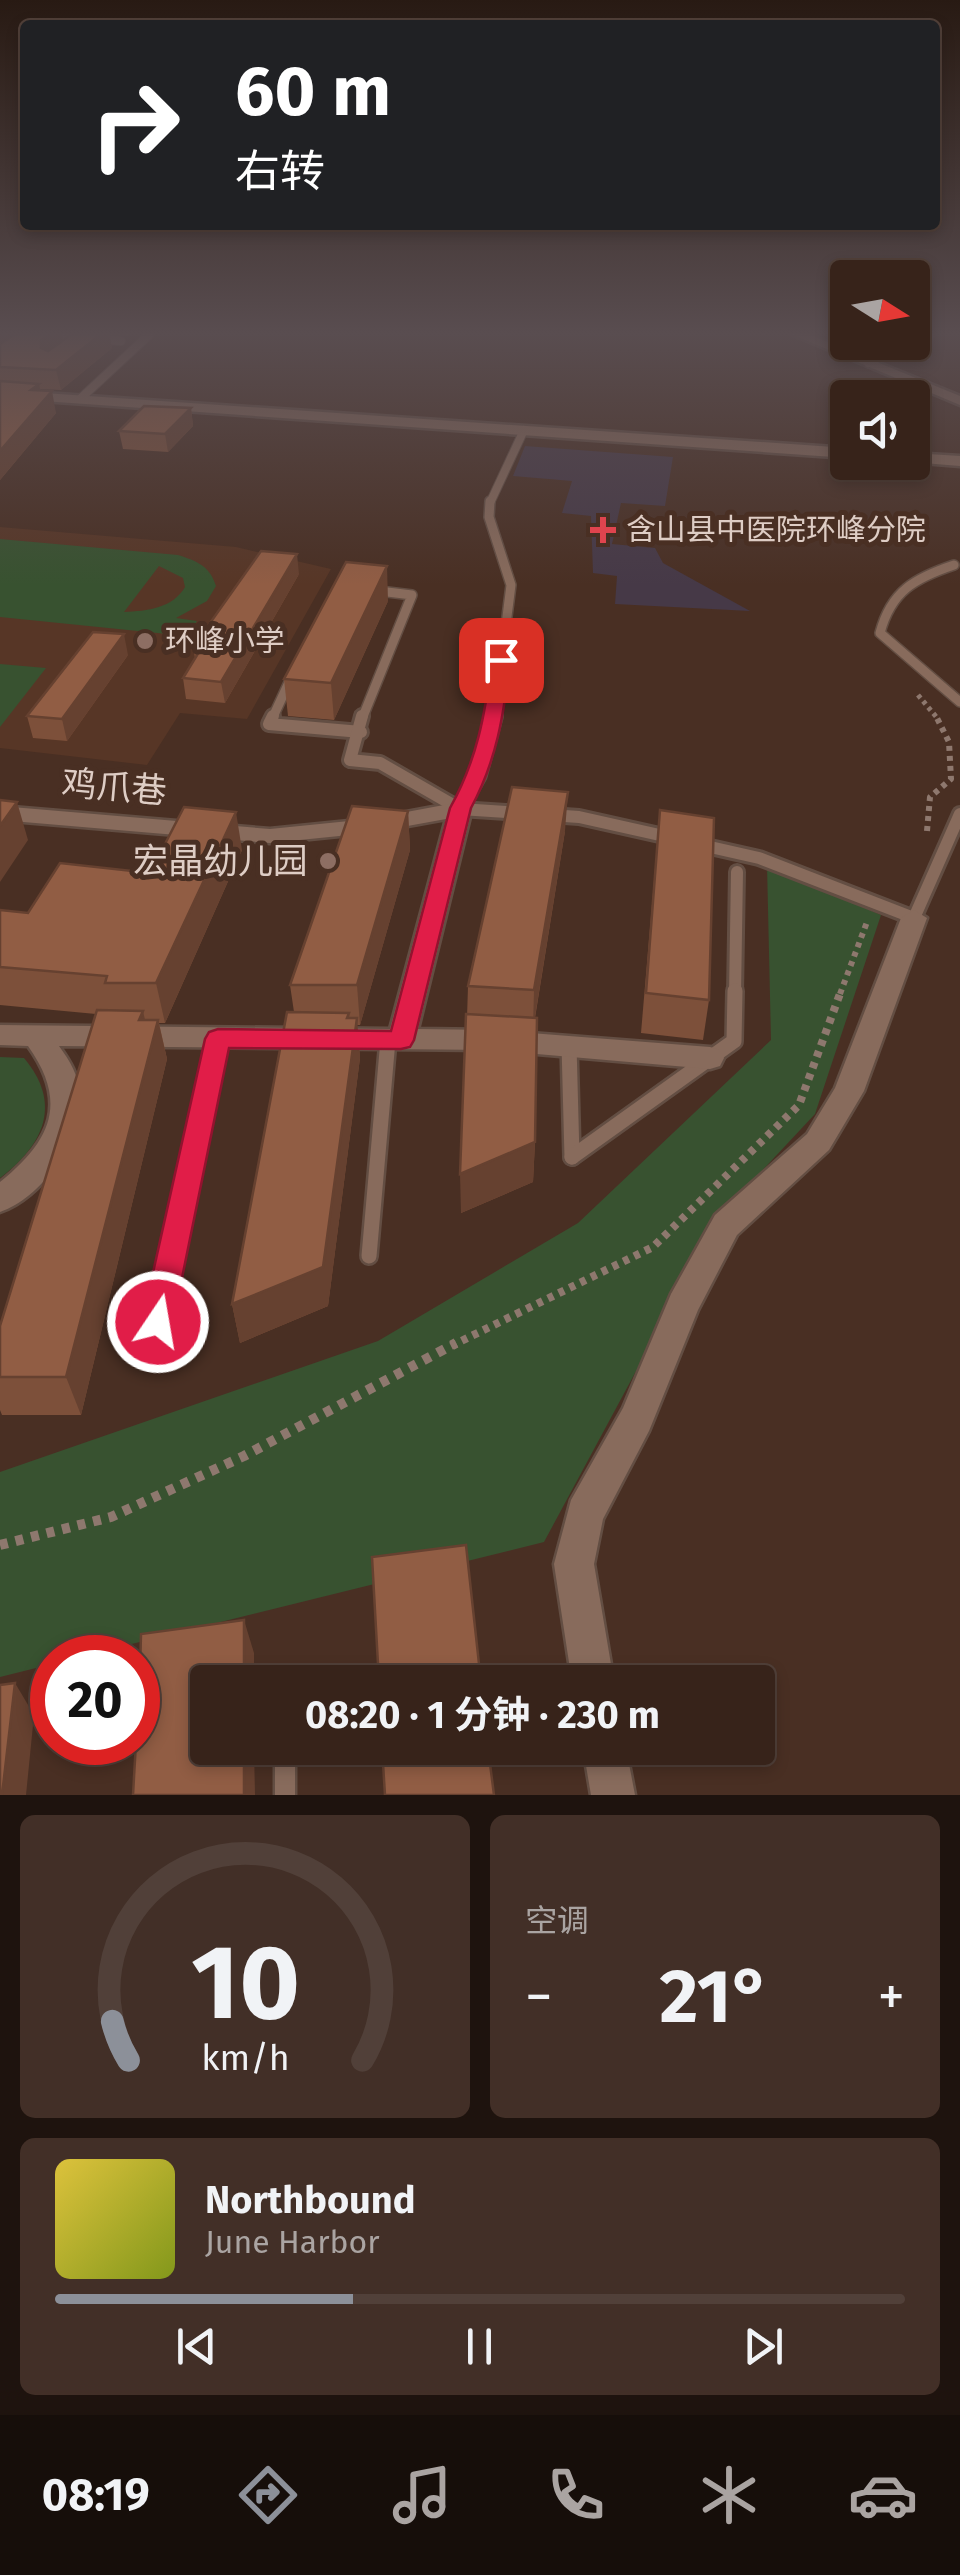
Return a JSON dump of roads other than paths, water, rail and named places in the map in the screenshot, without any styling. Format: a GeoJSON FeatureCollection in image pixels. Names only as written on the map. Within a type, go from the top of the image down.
{"type":"FeatureCollection","features":[{"type":"Feature","properties":{"kind":"street"},"geometry":{"type":"LineString","coordinates":[[349,418],[830,452]]}},
{"type":"Feature","properties":{"kind":"street"},"geometry":{"type":"LineString","coordinates":[[930,459],[955,460]]}},
{"type":"Feature","properties":{"kind":"street"},"geometry":{"type":"LineString","coordinates":[[394,1040],[460,808]]}},
{"type":"Feature","properties":{"kind":"street","name":"鸡爪巷"},"geometry":{"type":"LineString","coordinates":[[0,813],[270,836],[369,826],[460,808]]}},
{"type":"Feature","properties":{"kind":"street"},"geometry":{"type":"LineString","coordinates":[[590,1665],[574,1564],[584,1514],[636,1418],[683,1305],[726,1225],[818,1142],[849,1090],[914,918]]}},
{"type":"Feature","properties":{"kind":"street"},"geometry":{"type":"LineString","coordinates":[[0,1035],[569,1045],[710,1058]]}},
{"type":"Feature","properties":{"kind":"street"},"geometry":{"type":"LineString","coordinates":[[0,1199],[38,1165],[58,1134],[66,1102],[62,1074],[36,1036]]}},
{"type":"Feature","properties":{"kind":"street"},"geometry":{"type":"LineString","coordinates":[[608,1765],[613,1795]]}},
{"type":"Feature","properties":{"kind":"lane"},"geometry":{"type":"LineString","coordinates":[[460,808],[479,775],[492,736],[511,585],[488,518],[490,500],[524,430]]}},
{"type":"Feature","properties":{"kind":"lane"},"geometry":{"type":"LineString","coordinates":[[954,564],[911,580],[885,604],[880,633],[960,702]]}},
{"type":"Feature","properties":{"kind":"lane"},"geometry":{"type":"LineString","coordinates":[[355,589],[412,595],[367,699],[350,760],[380,763],[460,808],[579,817],[759,858],[914,918],[960,814]]}},
{"type":"Feature","properties":{"kind":"lane"},"geometry":{"type":"LineString","coordinates":[[294,672],[269,724],[360,732]]}},
{"type":"Feature","properties":{"kind":"lane"},"geometry":{"type":"LineString","coordinates":[[569,1045],[572,1158],[734,1041],[736,872]]}},
{"type":"Feature","properties":{"kind":"lane"},"geometry":{"type":"LineString","coordinates":[[158,1322],[218,1039]]}},
{"type":"Feature","properties":{"kind":"lane"},"geometry":{"type":"LineString","coordinates":[[369,1256],[394,1040]]}},
{"type":"Feature","properties":{"kind":"lane"},"geometry":{"type":"LineString","coordinates":[[285,1765],[285,1795]]}},
{"type":"Feature","properties":{"kind":"place","name":"含山县中医院环峰分院"},"geometry":{"type":"Point","coordinates":[603,530]}},
{"type":"Feature","properties":{"kind":"place","name":"环峰小学"},"geometry":{"type":"Point","coordinates":[145,641]}},
{"type":"Feature","properties":{"kind":"place","name":"宏晶幼儿园"},"geometry":{"type":"Point","coordinates":[328,861]}}]}
